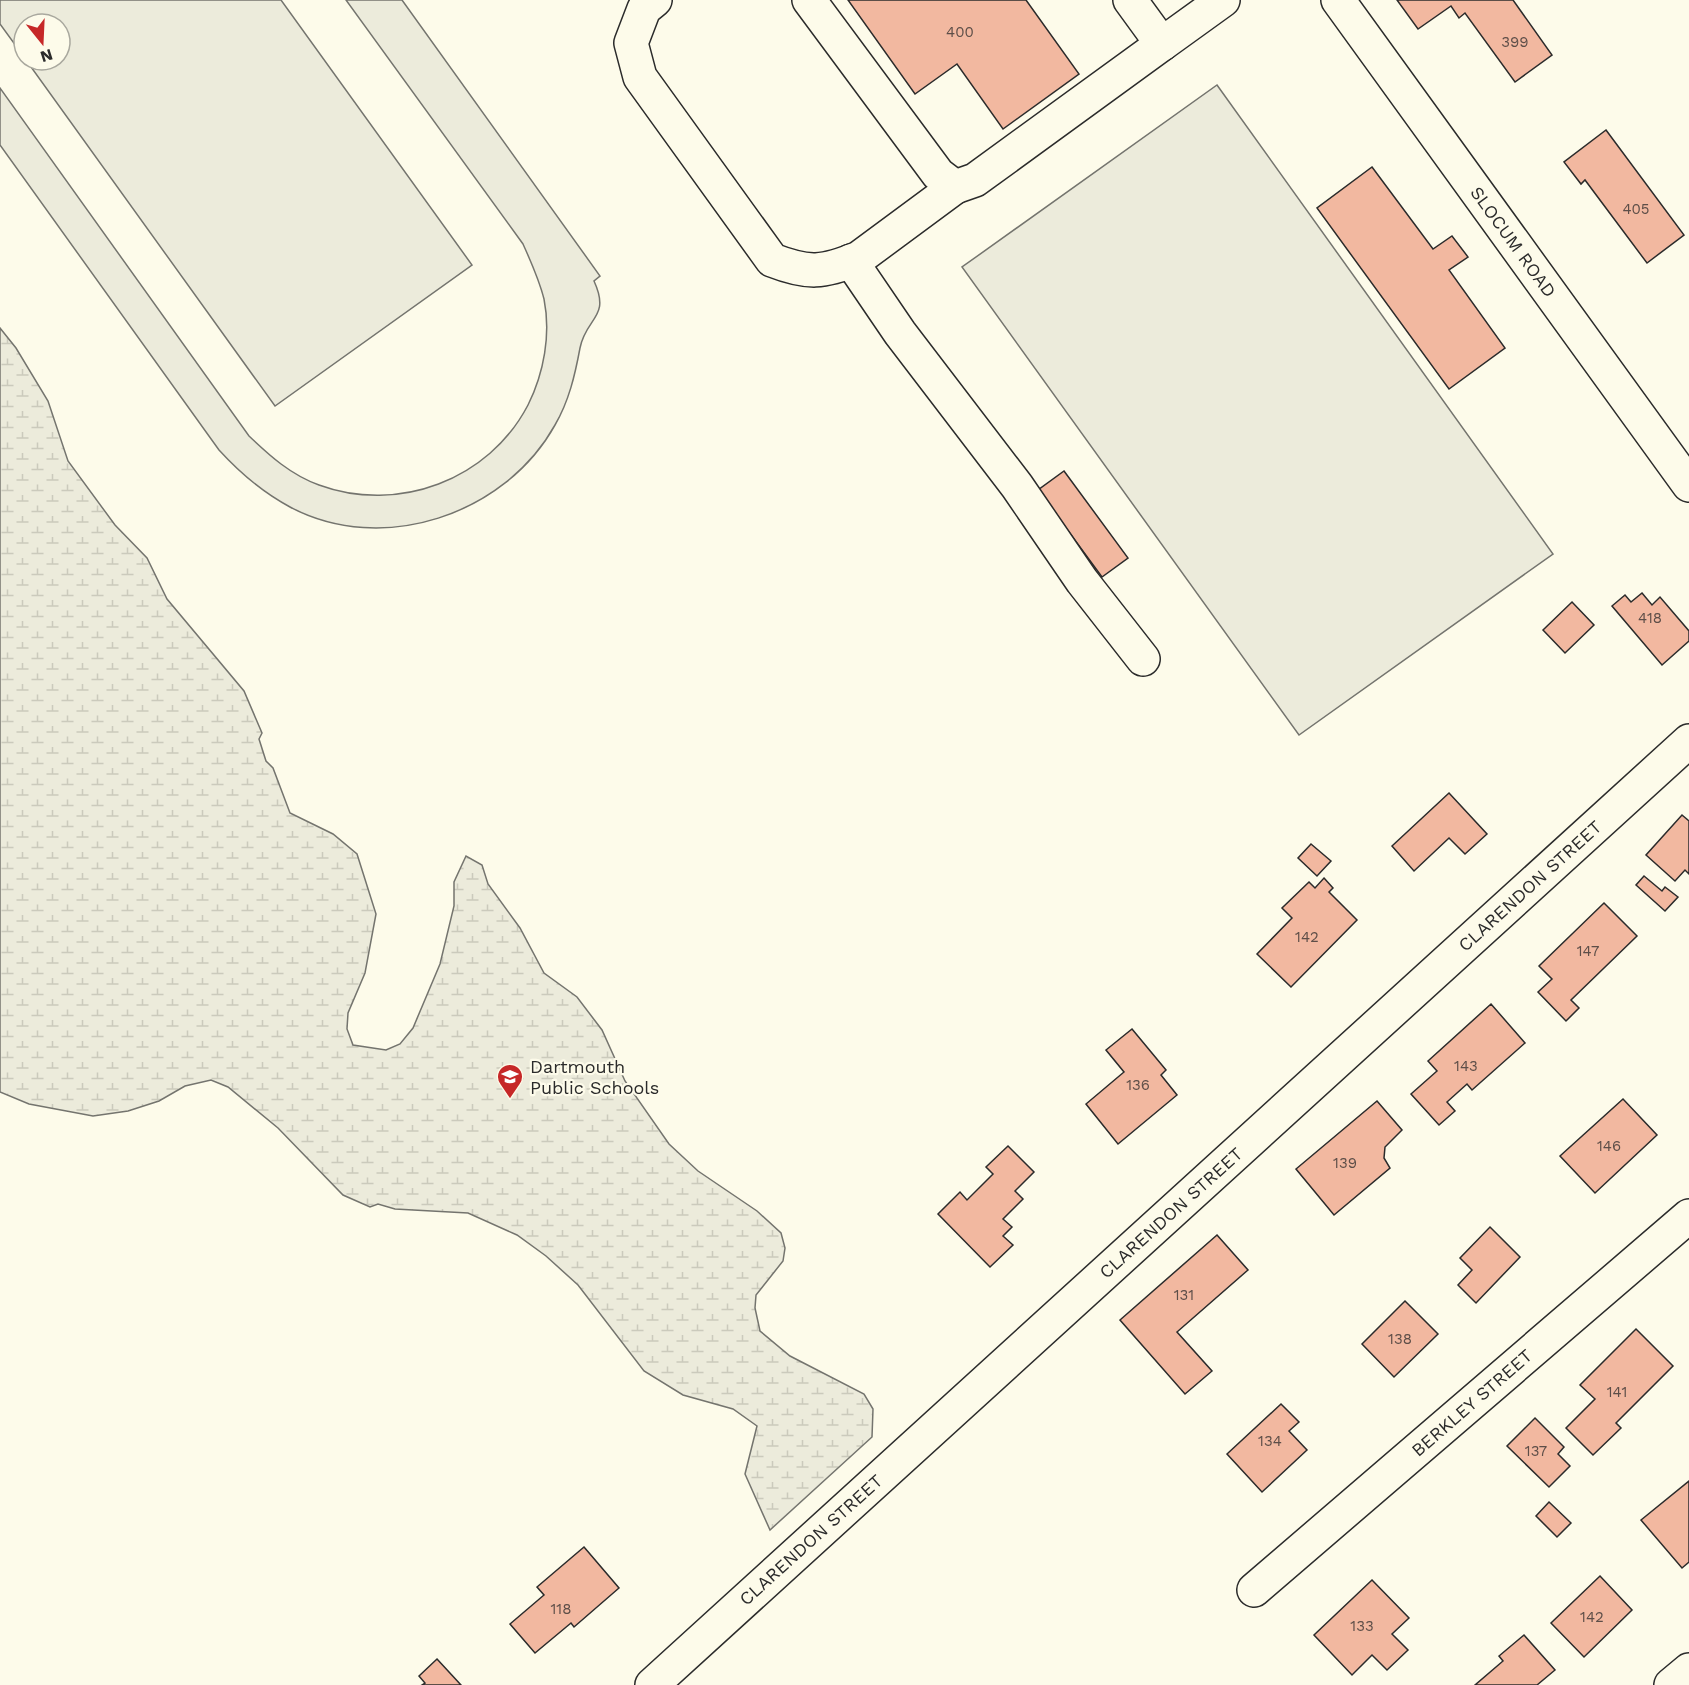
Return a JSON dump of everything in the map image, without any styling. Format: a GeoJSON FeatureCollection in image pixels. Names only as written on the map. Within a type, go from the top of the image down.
{"type":"FeatureCollection","features":[{"type":"Feature","properties":{"kind":"street"},"geometry":{"type":"LineString","coordinates":[[655,0],[644,9],[631,43],[640,76],[772,260],[795,269],[828,270],[859,258],[955,187],[975,180],[1222,0]]}},
{"type":"Feature","properties":{"kind":"street"},"geometry":{"type":"LineString","coordinates":[[809,0],[938,174],[955,187]]}},
{"type":"Feature","properties":{"kind":"street"},"geometry":{"type":"LineString","coordinates":[[1130,0],[1162,44]]}},
{"type":"Feature","properties":{"kind":"street","name":"SLOCUM ROAD"},"geometry":{"type":"LineString","coordinates":[[1338,0],[1689,485]]}},
{"type":"Feature","properties":{"kind":"street"},"geometry":{"type":"LineString","coordinates":[[851,261],[900,333],[1017,486],[1082,581],[1143,659]]}},
{"type":"Feature","properties":{"kind":"street","name":"CLARENDON STREET"},"geometry":{"type":"LineString","coordinates":[[652,1685],[1689,741]]}},
{"type":"Feature","properties":{"kind":"street","name":"BERKLEY STREET"},"geometry":{"type":"LineString","coordinates":[[1254,1590],[1689,1216]]}},
{"type":"Feature","properties":{"kind":"street"},"geometry":{"type":"LineString","coordinates":[[1671,1685],[1689,1670]]}},
{"type":"Feature","properties":{"kind":"green space"},"geometry":{"type":"Polygon","coordinates":[[[0,0],[281,0],[472,265],[275,406],[35,72],[72,72],[72,12],[12,12],[12,40],[0,24],[0,0]]]}},
{"type":"Feature","properties":{"kind":"green space"},"geometry":{"type":"Polygon","coordinates":[[[346,0],[402,0],[600,276],[594,281],[599,293],[599,310],[583,338],[568,397],[555,425],[533,456],[505,483],[473,503],[438,518],[401,526],[363,528],[326,521],[280,501],[252,482],[235,466],[219,450],[0,145],[0,88],[249,436],[281,464],[309,481],[349,493],[380,495],[410,492],[438,484],[466,471],[490,453],[511,431],[528,405],[534,393],[545,353],[547,326],[544,299],[523,244],[346,0]]]}},
{"type":"Feature","properties":{"kind":"green space"},"geometry":{"type":"Polygon","coordinates":[[[1217,85],[1553,554],[1299,735],[962,267],[1217,85]]]}},
{"type":"Feature","properties":{"kind":"green space"},"geometry":{"type":"Polygon","coordinates":[[[0,328],[16,348],[48,401],[68,461],[115,525],[147,558],[167,599],[244,691],[262,733],[259,739],[266,761],[273,768],[290,813],[333,834],[357,854],[376,914],[365,973],[348,1013],[347,1029],[353,1045],[386,1050],[400,1044],[413,1028],[440,964],[454,906],[454,882],[466,856],[482,865],[488,884],[520,928],[544,973],[577,997],[602,1030],[625,1081],[669,1144],[698,1171],[757,1211],[781,1233],[785,1248],[783,1261],[756,1295],[755,1308],[760,1331],[790,1356],[864,1394],[873,1409],[872,1437],[770,1530],[745,1474],[757,1426],[733,1409],[683,1395],[644,1371],[578,1285],[546,1256],[517,1235],[468,1213],[395,1209],[378,1204],[370,1207],[343,1195],[278,1128],[228,1087],[211,1080],[185,1086],[159,1101],[128,1111],[93,1116],[29,1104],[0,1092],[0,328]]]}},
{"type":"Feature","properties":{"kind":"building"},"geometry":{"type":"Polygon","coordinates":[[[848,0],[1026,0],[1079,74],[1003,129],[957,64],[915,94],[848,0]]]}},
{"type":"Feature","properties":{"kind":"building"},"geometry":{"type":"Polygon","coordinates":[[[1397,0],[1513,0],[1552,55],[1515,82],[1465,13],[1459,18],[1451,6],[1418,29],[1397,0]]]}},
{"type":"Feature","properties":{"kind":"building"},"geometry":{"type":"Polygon","coordinates":[[[1606,130],[1684,235],[1647,263],[1585,180],[1581,184],[1564,162],[1606,130]]]}},
{"type":"Feature","properties":{"kind":"building"},"geometry":{"type":"Polygon","coordinates":[[[1372,167],[1433,249],[1452,236],[1468,257],[1449,270],[1505,348],[1449,389],[1317,208],[1372,167]]]}},
{"type":"Feature","properties":{"kind":"building"},"geometry":{"type":"Polygon","coordinates":[[[1064,471],[1128,558],[1102,577],[1038,490],[1064,471]]]}},
{"type":"Feature","properties":{"kind":"building"},"geometry":{"type":"Polygon","coordinates":[[[1642,593],[1652,605],[1660,597],[1689,631],[1689,641],[1662,665],[1612,606],[1625,595],[1631,602],[1642,593]]]}},
{"type":"Feature","properties":{"kind":"building"},"geometry":{"type":"Polygon","coordinates":[[[1572,602],[1594,625],[1565,653],[1543,630],[1572,602]]]}},
{"type":"Feature","properties":{"kind":"building"},"geometry":{"type":"Polygon","coordinates":[[[1449,793],[1487,834],[1465,854],[1449,838],[1414,871],[1392,846],[1449,793]]]}},
{"type":"Feature","properties":{"kind":"building"},"geometry":{"type":"Polygon","coordinates":[[[1682,815],[1689,821],[1689,874],[1685,870],[1675,881],[1646,855],[1682,815]]]}},
{"type":"Feature","properties":{"kind":"building"},"geometry":{"type":"Polygon","coordinates":[[[1311,844],[1331,861],[1317,876],[1298,858],[1311,844]]]}},
{"type":"Feature","properties":{"kind":"building"},"geometry":{"type":"Polygon","coordinates":[[[1644,876],[1662,891],[1665,887],[1678,897],[1665,911],[1636,885],[1644,876]]]}},
{"type":"Feature","properties":{"kind":"building"},"geometry":{"type":"Polygon","coordinates":[[[1324,878],[1333,888],[1329,892],[1357,920],[1291,987],[1257,954],[1292,918],[1282,908],[1309,882],[1315,888],[1324,878]]]}},
{"type":"Feature","properties":{"kind":"building"},"geometry":{"type":"Polygon","coordinates":[[[1604,903],[1637,936],[1571,1000],[1579,1008],[1566,1021],[1538,992],[1552,979],[1539,966],[1604,903]]]}},
{"type":"Feature","properties":{"kind":"building"},"geometry":{"type":"Polygon","coordinates":[[[1491,1004],[1525,1043],[1472,1090],[1467,1084],[1447,1102],[1455,1111],[1439,1125],[1411,1094],[1437,1071],[1428,1061],[1491,1004]]]}},
{"type":"Feature","properties":{"kind":"building"},"geometry":{"type":"Polygon","coordinates":[[[1132,1029],[1166,1070],[1161,1075],[1177,1095],[1118,1144],[1086,1104],[1124,1072],[1106,1050],[1132,1029]]]}},
{"type":"Feature","properties":{"kind":"building"},"geometry":{"type":"Polygon","coordinates":[[[1623,1099],[1657,1135],[1595,1193],[1560,1156],[1623,1099]]]}},
{"type":"Feature","properties":{"kind":"building"},"geometry":{"type":"Polygon","coordinates":[[[1377,1101],[1402,1130],[1385,1147],[1384,1158],[1390,1168],[1334,1215],[1296,1169],[1377,1101]]]}},
{"type":"Feature","properties":{"kind":"building"},"geometry":{"type":"Polygon","coordinates":[[[1008,1146],[1034,1172],[1015,1191],[1023,1199],[1003,1219],[1012,1227],[1003,1236],[1013,1245],[990,1267],[938,1214],[960,1192],[967,1200],[993,1174],[986,1167],[1008,1146]]]}},
{"type":"Feature","properties":{"kind":"building"},"geometry":{"type":"Polygon","coordinates":[[[1490,1227],[1520,1257],[1476,1303],[1458,1285],[1472,1270],[1460,1258],[1490,1227]]]}},
{"type":"Feature","properties":{"kind":"building"},"geometry":{"type":"Polygon","coordinates":[[[1217,1235],[1248,1270],[1177,1332],[1212,1371],[1185,1394],[1120,1320],[1217,1235]]]}},
{"type":"Feature","properties":{"kind":"building"},"geometry":{"type":"Polygon","coordinates":[[[1405,1301],[1438,1334],[1394,1377],[1362,1344],[1405,1301]]]}},
{"type":"Feature","properties":{"kind":"building"},"geometry":{"type":"Polygon","coordinates":[[[1636,1329],[1673,1366],[1616,1423],[1621,1428],[1593,1455],[1566,1428],[1595,1399],[1580,1385],[1636,1329]]]}},
{"type":"Feature","properties":{"kind":"building"},"geometry":{"type":"Polygon","coordinates":[[[1281,1404],[1299,1422],[1289,1431],[1307,1450],[1262,1492],[1227,1454],[1281,1404]]]}},
{"type":"Feature","properties":{"kind":"building"},"geometry":{"type":"Polygon","coordinates":[[[1535,1418],[1564,1447],[1558,1454],[1570,1466],[1549,1487],[1507,1446],[1535,1418]]]}},
{"type":"Feature","properties":{"kind":"building"},"geometry":{"type":"Polygon","coordinates":[[[1689,1481],[1689,1562],[1682,1568],[1641,1520],[1689,1481]]]}},
{"type":"Feature","properties":{"kind":"building"},"geometry":{"type":"Polygon","coordinates":[[[1549,1502],[1571,1523],[1557,1537],[1536,1516],[1549,1502]]]}},
{"type":"Feature","properties":{"kind":"building"},"geometry":{"type":"Polygon","coordinates":[[[584,1547],[619,1588],[574,1627],[571,1623],[535,1653],[510,1624],[544,1595],[537,1587],[584,1547]]]}},
{"type":"Feature","properties":{"kind":"building"},"geometry":{"type":"Polygon","coordinates":[[[1600,1576],[1632,1610],[1584,1657],[1551,1623],[1600,1576]]]}},
{"type":"Feature","properties":{"kind":"building"},"geometry":{"type":"Polygon","coordinates":[[[1372,1580],[1409,1618],[1392,1634],[1408,1650],[1387,1670],[1372,1655],[1352,1675],[1314,1635],[1372,1580]]]}},
{"type":"Feature","properties":{"kind":"building"},"geometry":{"type":"Polygon","coordinates":[[[1524,1635],[1555,1670],[1537,1685],[1475,1685],[1503,1661],[1499,1656],[1524,1635]]]}},
{"type":"Feature","properties":{"kind":"building"},"geometry":{"type":"Polygon","coordinates":[[[437,1659],[461,1685],[422,1685],[425,1683],[419,1676],[437,1659]]]}},
{"type":"Feature","properties":{"kind":"place","name":"Dartmouth Public Schools"},"geometry":{"type":"Point","coordinates":[510,1100]}}]}
